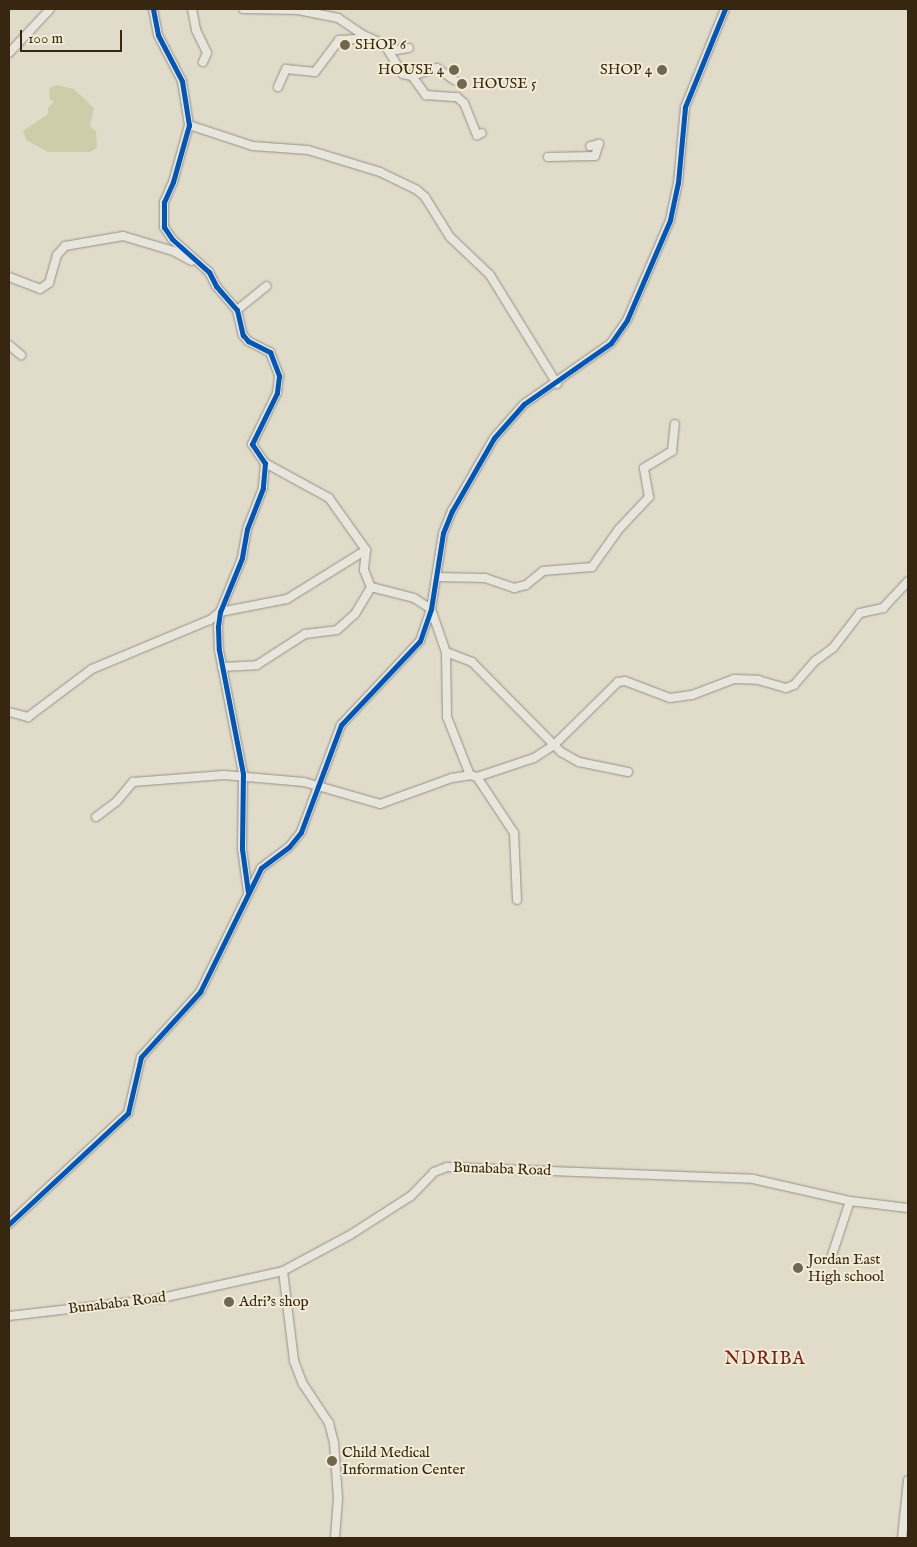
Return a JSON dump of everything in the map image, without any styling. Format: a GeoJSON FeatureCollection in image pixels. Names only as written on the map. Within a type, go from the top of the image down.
{"type":"FeatureCollection","features":[{"type":"Feature","properties":{"kind":"street"},"geometry":{"type":"LineString","coordinates":[[152,9],[156,31],[182,81],[189,125],[173,182],[164,202],[163,219],[166,233],[204,267],[216,286],[237,310],[243,335],[248,341],[270,352],[278,368],[277,393],[252,444],[265,463],[329,498],[366,550],[364,570],[371,587]]}},
{"type":"Feature","properties":{"kind":"street"},"geometry":{"type":"LineString","coordinates":[[192,9],[196,30],[207,53],[203,62]]}},
{"type":"Feature","properties":{"kind":"street"},"geometry":{"type":"LineString","coordinates":[[243,9],[304,11],[342,19],[357,36]]}},
{"type":"Feature","properties":{"kind":"street"},"geometry":{"type":"LineString","coordinates":[[9,1224],[128,1113],[141,1058],[200,992],[261,868],[296,839],[319,786],[331,746],[341,725],[410,656],[420,641],[431,609],[440,545],[452,511],[494,438],[518,409],[557,384],[611,343],[633,308],[670,220],[678,183],[685,107],[725,9]]}},
{"type":"Feature","properties":{"kind":"street"},"geometry":{"type":"LineString","coordinates":[[9,53],[48,10]]}},
{"type":"Feature","properties":{"kind":"street"},"geometry":{"type":"LineString","coordinates":[[348,46],[357,36]]}},
{"type":"Feature","properties":{"kind":"street"},"geometry":{"type":"LineString","coordinates":[[278,87],[286,69],[315,72],[340,40],[357,36],[367,37],[400,51],[409,48]]}},
{"type":"Feature","properties":{"kind":"street"},"geometry":{"type":"LineString","coordinates":[[367,37],[388,49],[399,70],[412,76],[426,95],[457,97],[464,102],[477,135],[482,133]]}},
{"type":"Feature","properties":{"kind":"street"},"geometry":{"type":"LineString","coordinates":[[412,76],[437,68],[454,80]]}},
{"type":"Feature","properties":{"kind":"street"},"geometry":{"type":"LineString","coordinates":[[189,125],[253,146],[308,150],[380,172],[417,190],[426,197],[450,237],[490,275],[557,384]]}},
{"type":"Feature","properties":{"kind":"street"},"geometry":{"type":"LineString","coordinates":[[548,157],[595,156],[599,144],[590,146]]}},
{"type":"Feature","properties":{"kind":"street"},"geometry":{"type":"LineString","coordinates":[[9,277],[40,289],[49,283],[57,254],[64,246],[123,236],[173,251],[204,267]]}},
{"type":"Feature","properties":{"kind":"street"},"geometry":{"type":"LineString","coordinates":[[237,310],[267,286]]}},
{"type":"Feature","properties":{"kind":"street"},"geometry":{"type":"LineString","coordinates":[[9,345],[22,355]]}},
{"type":"Feature","properties":{"kind":"street"},"geometry":{"type":"LineString","coordinates":[[436,576],[485,578],[514,588],[526,585],[543,571],[592,566],[619,529],[649,497],[644,468],[672,451],[676,424]]}},
{"type":"Feature","properties":{"kind":"street"},"geometry":{"type":"LineString","coordinates":[[248,892],[242,849],[243,774],[222,667],[218,627],[220,612],[242,558],[247,529],[261,495],[265,463]]}},
{"type":"Feature","properties":{"kind":"street"},"geometry":{"type":"LineString","coordinates":[[9,712],[28,718],[92,669],[210,620],[220,612],[288,598],[366,550]]}},
{"type":"Feature","properties":{"kind":"street"},"geometry":{"type":"LineString","coordinates":[[96,817],[117,801],[133,782],[243,774],[319,786],[367,803],[380,804],[452,778],[473,776],[527,762],[554,745],[618,682],[625,681],[670,698],[692,695],[734,679],[758,680],[786,688],[794,685],[815,661],[833,648],[860,613],[883,608],[908,581]]}},
{"type":"Feature","properties":{"kind":"street"},"geometry":{"type":"LineString","coordinates":[[371,587],[414,598],[431,609],[446,652],[447,717],[473,776],[514,833],[517,900]]}},
{"type":"Feature","properties":{"kind":"street"},"geometry":{"type":"LineString","coordinates":[[222,667],[257,666],[306,634],[337,630],[355,614],[371,587]]}},
{"type":"Feature","properties":{"kind":"street"},"geometry":{"type":"LineString","coordinates":[[210,620],[218,627]]}},
{"type":"Feature","properties":{"kind":"street"},"geometry":{"type":"LineString","coordinates":[[446,652],[472,662],[554,745],[579,762],[628,772]]}},
{"type":"Feature","properties":{"kind":"street","name":"Bunababa Road"},"geometry":{"type":"LineString","coordinates":[[9,1316],[157,1299],[283,1271],[350,1235],[411,1196],[434,1172],[447,1167],[753,1179],[850,1201],[908,1208]]}},
{"type":"Feature","properties":{"kind":"street"},"geometry":{"type":"LineString","coordinates":[[831,1258],[850,1201]]}},
{"type":"Feature","properties":{"kind":"street"},"geometry":{"type":"LineString","coordinates":[[283,1271],[294,1361],[303,1384],[330,1423],[334,1443],[338,1498],[335,1538]]}},
{"type":"Feature","properties":{"kind":"street"},"geometry":{"type":"LineString","coordinates":[[902,1538],[908,1480]]}},
{"type":"Feature","properties":{"kind":"green space"},"geometry":{"type":"Polygon","coordinates":[[[58,85],[74,89],[94,108],[90,127],[96,131],[97,148],[90,152],[48,152],[26,140],[23,131],[48,114],[48,108],[54,101],[50,100],[49,88],[58,85]]]}},
{"type":"Feature","properties":{"kind":"cycle path"},"geometry":{"type":"LineString","coordinates":[[153,9],[158,35],[182,81],[189,125],[173,182],[164,202],[164,227],[172,239],[209,272],[216,286],[237,310],[243,335],[248,341],[270,352],[279,376],[277,393],[252,444],[265,463],[263,488],[247,529],[242,558],[220,612],[218,627],[219,650],[243,774],[242,849],[248,892]]}},
{"type":"Feature","properties":{"kind":"cycle path"},"geometry":{"type":"LineString","coordinates":[[9,1224],[128,1113],[141,1057],[200,992],[261,868],[289,847],[301,832],[341,725],[420,641],[431,609],[443,533],[452,511],[494,438],[524,404],[611,343],[627,320],[670,220],[678,183],[685,107],[725,9]]}},
{"type":"Feature","properties":{"kind":"place","name":"SHOP 6"},"geometry":{"type":"Point","coordinates":[345,45]}},
{"type":"Feature","properties":{"kind":"place","name":"HOUSE 4"},"geometry":{"type":"Point","coordinates":[454,70]}},
{"type":"Feature","properties":{"kind":"place","name":"SHOP 4"},"geometry":{"type":"Point","coordinates":[662,70]}},
{"type":"Feature","properties":{"kind":"place","name":"HOUSE 5"},"geometry":{"type":"Point","coordinates":[462,84]}},
{"type":"Feature","properties":{"kind":"place","name":"Jordan East High school"},"geometry":{"type":"Point","coordinates":[798,1268]}},
{"type":"Feature","properties":{"kind":"place","name":"Adri's shop"},"geometry":{"type":"Point","coordinates":[229,1302]}},
{"type":"Feature","properties":{"kind":"place","name":"Child Medical Information Center"},"geometry":{"type":"Point","coordinates":[332,1461]}},
{"type":"Feature","properties":{"kind":"district","name":"NDRIBA"},"geometry":{"type":"Point","coordinates":[765,1360]}}]}
